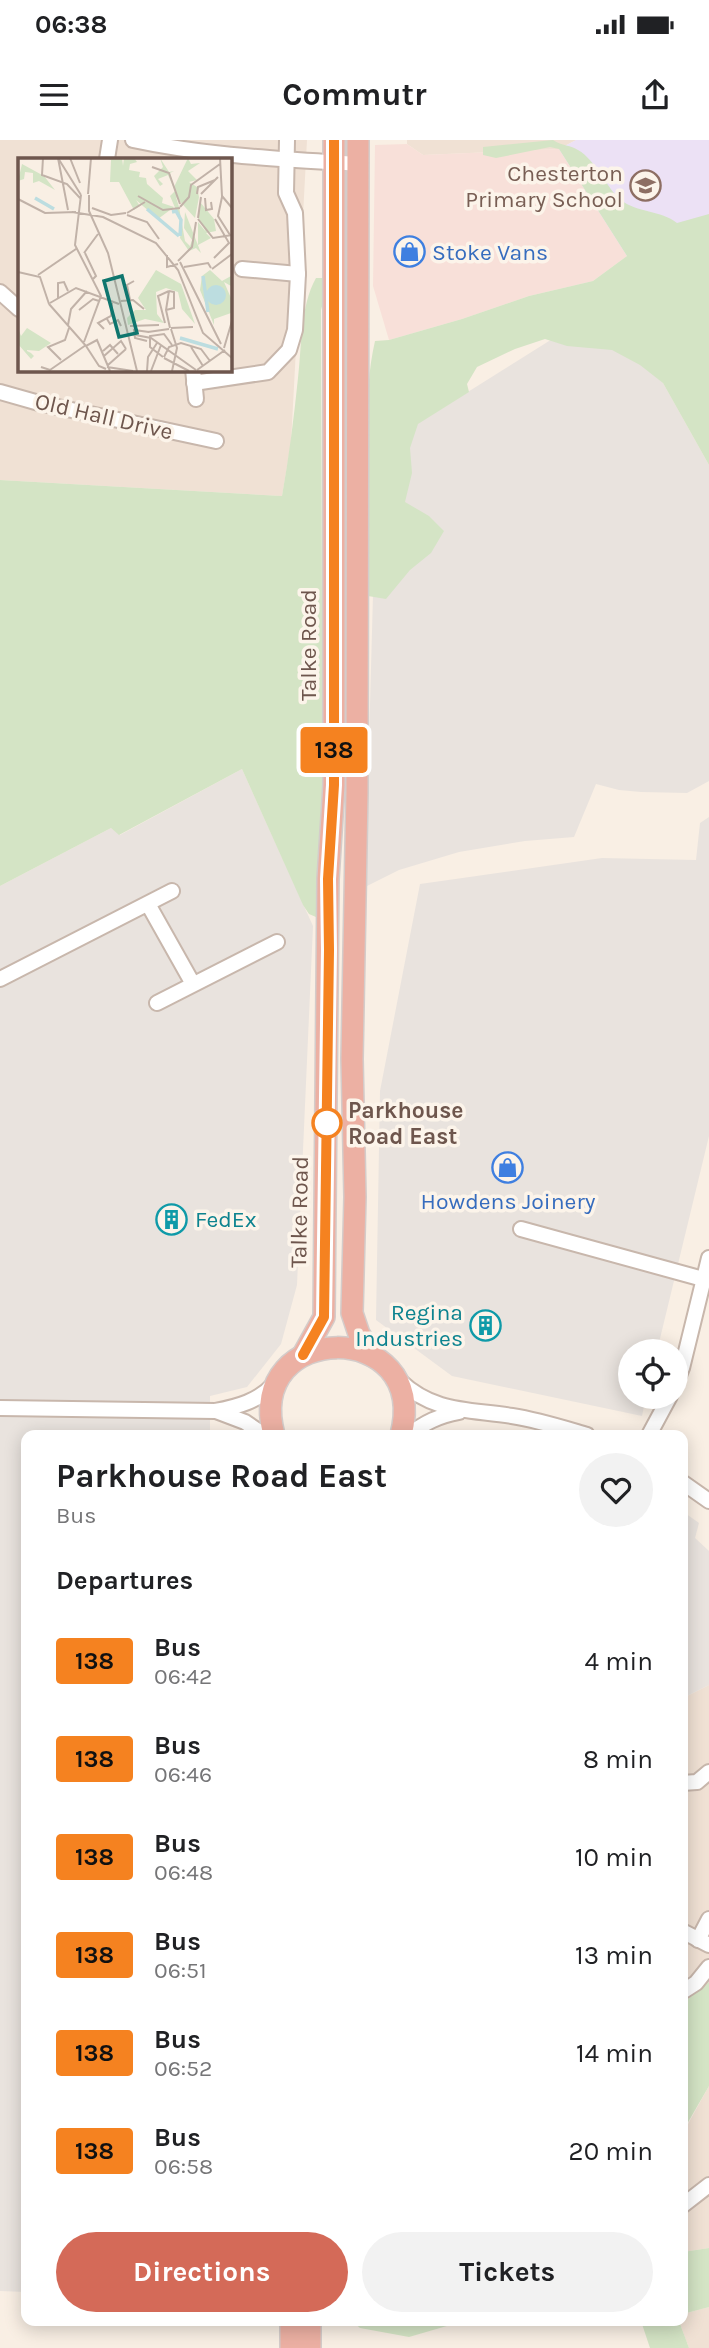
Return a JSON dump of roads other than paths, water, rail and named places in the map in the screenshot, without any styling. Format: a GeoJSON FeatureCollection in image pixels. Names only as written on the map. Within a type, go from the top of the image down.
{"type":"FeatureCollection","features":[{"type":"Feature","properties":{"kind":"highway","name":"Talke Road"},"geometry":{"type":"LineString","coordinates":[[334,140],[345,163],[359,348],[352,1059],[355,1197],[352,1313],[359,1334],[373,1356]]}},
{"type":"Feature","properties":{"kind":"highway","name":"Talke Road"},"geometry":{"type":"LineString","coordinates":[[303,1355],[324,1317],[328,879],[334,785],[346,140]]}},
{"type":"Feature","properties":{"kind":"highway","name":"Talke Road"},"geometry":{"type":"LineString","coordinates":[[345,163],[358,140]]}},
{"type":"Feature","properties":{"kind":"highway"},"geometry":{"type":"LineString","coordinates":[[274,1430],[271,1404],[282,1375],[303,1355],[314,1350],[338,1346],[351,1347],[373,1356],[390,1371],[404,1402],[402,1430]]}},
{"type":"Feature","properties":{"kind":"highway"},"geometry":{"type":"LineString","coordinates":[[291,2348],[306,2327]]}},
{"type":"Feature","properties":{"kind":"street"},"geometry":{"type":"LineString","coordinates":[[107,158],[110,140]]}},
{"type":"Feature","properties":{"kind":"street"},"geometry":{"type":"LineString","coordinates":[[133,140],[181,150],[345,163]]}},
{"type":"Feature","properties":{"kind":"street"},"geometry":{"type":"LineString","coordinates":[[196,399],[193,376],[268,372],[289,350],[295,330],[298,274],[295,213],[286,193],[287,140]]}},
{"type":"Feature","properties":{"kind":"street"},"geometry":{"type":"LineString","coordinates":[[242,268],[298,274]]}},
{"type":"Feature","properties":{"kind":"street"},"geometry":{"type":"LineString","coordinates":[[0,292],[18,297]]}},
{"type":"Feature","properties":{"kind":"street"},"geometry":{"type":"LineString","coordinates":[[0,292],[18,308]]}},
{"type":"Feature","properties":{"kind":"street","name":"Old Hall Drive"},"geometry":{"type":"LineString","coordinates":[[0,392],[210,444]]}},
{"type":"Feature","properties":{"kind":"street"},"geometry":{"type":"LineString","coordinates":[[0,979],[173,891]]}},
{"type":"Feature","properties":{"kind":"street"},"geometry":{"type":"LineString","coordinates":[[148,904],[193,984]]}},
{"type":"Feature","properties":{"kind":"street"},"geometry":{"type":"LineString","coordinates":[[157,1003],[278,942]]}},
{"type":"Feature","properties":{"kind":"street"},"geometry":{"type":"LineString","coordinates":[[521,1228],[703,1279]]}},
{"type":"Feature","properties":{"kind":"street"},"geometry":{"type":"LineString","coordinates":[[688,1342],[709,1258]]}},
{"type":"Feature","properties":{"kind":"street"},"geometry":{"type":"LineString","coordinates":[[390,1371],[415,1395],[435,1404],[513,1416],[568,1430]]}},
{"type":"Feature","properties":{"kind":"street"},"geometry":{"type":"LineString","coordinates":[[0,1408],[215,1411],[254,1399],[268,1391],[282,1375]]}},
{"type":"Feature","properties":{"kind":"street"},"geometry":{"type":"LineString","coordinates":[[652,1430],[663,1409]]}},
{"type":"Feature","properties":{"kind":"street"},"geometry":{"type":"LineString","coordinates":[[215,1411],[245,1422],[257,1430]]}},
{"type":"Feature","properties":{"kind":"street"},"geometry":{"type":"LineString","coordinates":[[415,1430],[438,1417],[467,1411]]}},
{"type":"Feature","properties":{"kind":"street"},"geometry":{"type":"LineString","coordinates":[[688,1486],[709,1501]]}},
{"type":"Feature","properties":{"kind":"street"},"geometry":{"type":"LineString","coordinates":[[688,1783],[697,1782],[709,1772]]}},
{"type":"Feature","properties":{"kind":"street"},"geometry":{"type":"LineString","coordinates":[[703,1942],[709,1919]]}},
{"type":"Feature","properties":{"kind":"street"},"geometry":{"type":"LineString","coordinates":[[688,1988],[709,1967]]}},
{"type":"Feature","properties":{"kind":"street"},"geometry":{"type":"LineString","coordinates":[[688,2202],[709,2185]]}},
{"type":"Feature","properties":{"kind":"street"},"geometry":{"type":"LineString","coordinates":[[688,2209],[695,2217]]}},
{"type":"Feature","properties":{"kind":"place","name":"Chesterton Primary School"},"geometry":{"type":"Point","coordinates":[646,186]}},
{"type":"Feature","properties":{"kind":"place","name":"Stoke Vans"},"geometry":{"type":"Point","coordinates":[409,252]}},
{"type":"Feature","properties":{"kind":"place","name":"Parkhouse Road East"},"geometry":{"type":"Point","coordinates":[327,1123]}},
{"type":"Feature","properties":{"kind":"place","name":"Howdens Joinery"},"geometry":{"type":"Point","coordinates":[508,1167]}},
{"type":"Feature","properties":{"kind":"place","name":"FedEx"},"geometry":{"type":"Point","coordinates":[172,1219]}},
{"type":"Feature","properties":{"kind":"place","name":"Regina Industries"},"geometry":{"type":"Point","coordinates":[486,1325]}}]}
